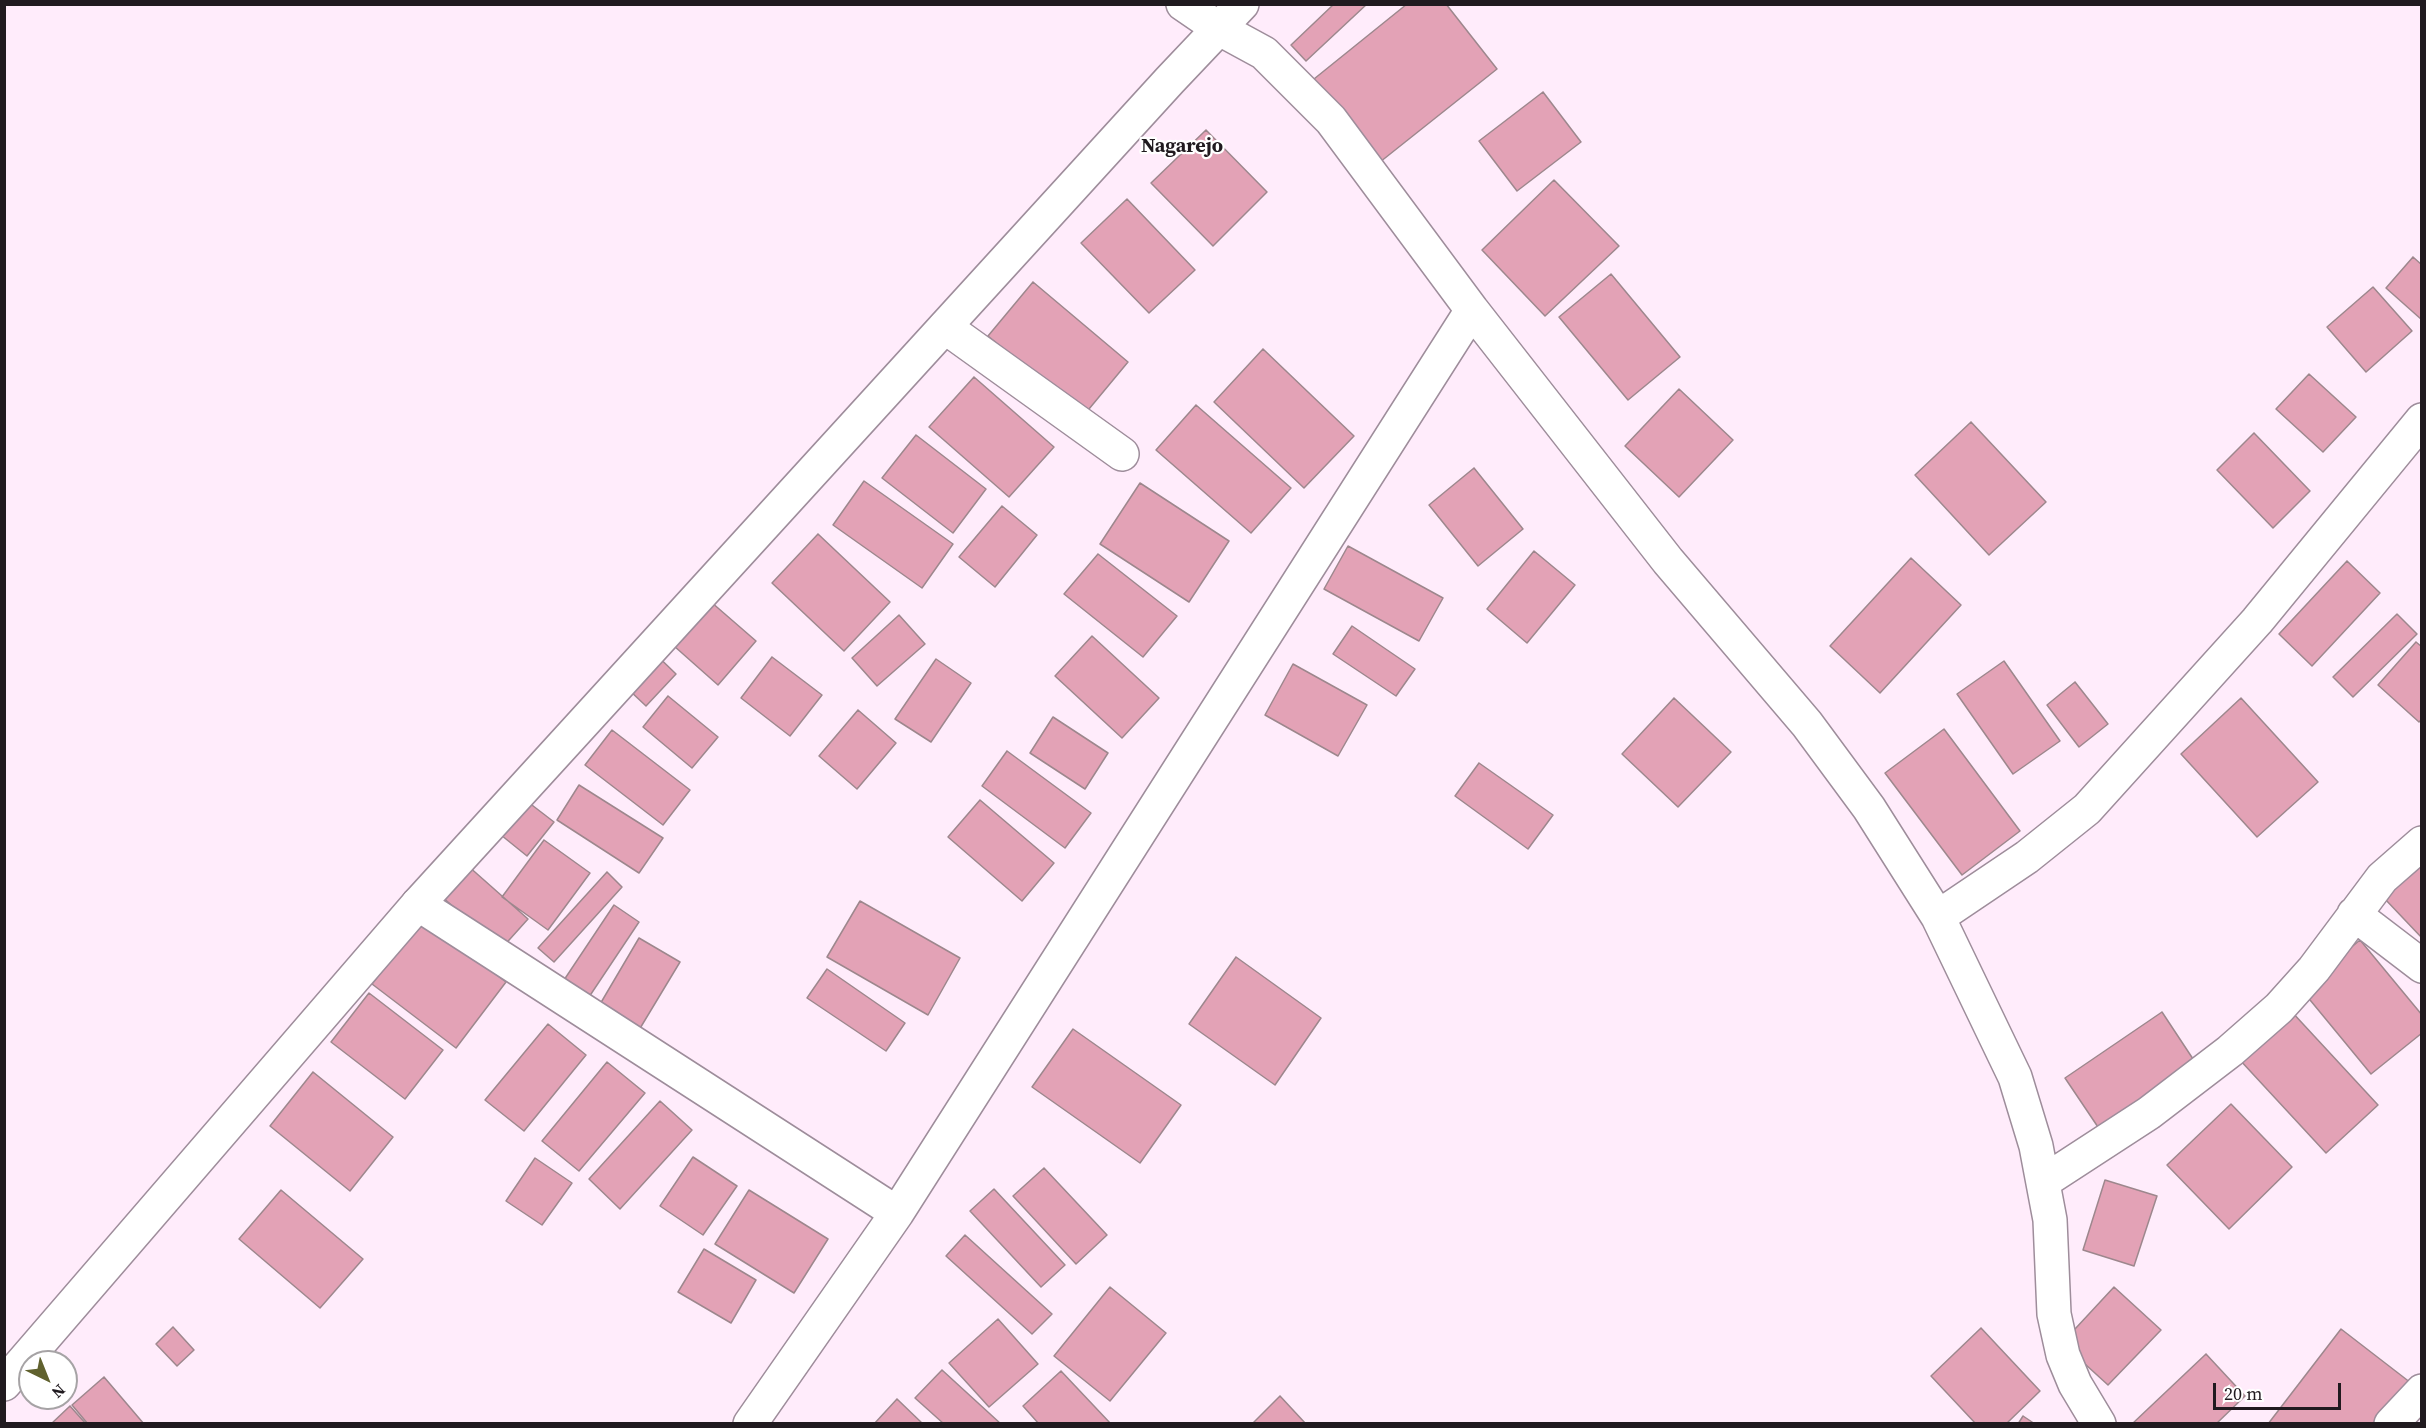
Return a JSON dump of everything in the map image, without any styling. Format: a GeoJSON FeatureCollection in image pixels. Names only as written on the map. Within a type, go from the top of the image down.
{"type":"FeatureCollection","features":[{"type":"Feature","properties":{"kind":"street"},"geometry":{"type":"LineString","coordinates":[[1183,4],[1218,28],[1264,53],[1331,120],[1472,310],[1668,561],[1807,724],[1869,808],[1938,917],[2015,1077],[2036,1146],[2050,1220],[2054,1314],[2063,1354],[2076,1384],[2099,1424]]}},
{"type":"Feature","properties":{"kind":"street"},"geometry":{"type":"LineString","coordinates":[[4,1384],[418,904],[1242,4]]}},
{"type":"Feature","properties":{"kind":"street"},"geometry":{"type":"LineString","coordinates":[[750,1424],[897,1213],[1472,310]]}},
{"type":"Feature","properties":{"kind":"street"},"geometry":{"type":"LineString","coordinates":[[945,327],[1122,454]]}},
{"type":"Feature","properties":{"kind":"street"},"geometry":{"type":"LineString","coordinates":[[1938,917],[2027,857],[2087,809],[2257,621],[2421,420]]}},
{"type":"Feature","properties":{"kind":"street"},"geometry":{"type":"LineString","coordinates":[[2043,1182],[2149,1113],[2230,1051],[2279,1008],[2313,969],[2382,878],[2421,843]]}},
{"type":"Feature","properties":{"kind":"street"},"geometry":{"type":"LineString","coordinates":[[418,904],[897,1213]]}},
{"type":"Feature","properties":{"kind":"street"},"geometry":{"type":"LineString","coordinates":[[2354,914],[2421,966]]}},
{"type":"Feature","properties":{"kind":"street"},"geometry":{"type":"LineString","coordinates":[[2391,1424],[2421,1391]]}},
{"type":"Feature","properties":{"kind":"building"},"geometry":{"type":"Polygon","coordinates":[[[1334,4],[1367,4],[1306,61],[1291,45],[1334,4]]]}},
{"type":"Feature","properties":{"kind":"building"},"geometry":{"type":"Polygon","coordinates":[[[1407,4],[1446,4],[1497,69],[1375,166],[1309,83],[1407,4]]]}},
{"type":"Feature","properties":{"kind":"building"},"geometry":{"type":"Polygon","coordinates":[[[1543,92],[1581,142],[1517,191],[1479,141],[1543,92]]]}},
{"type":"Feature","properties":{"kind":"building"},"geometry":{"type":"Polygon","coordinates":[[[1206,130],[1267,192],[1213,246],[1151,183],[1206,130]]]}},
{"type":"Feature","properties":{"kind":"building"},"geometry":{"type":"Polygon","coordinates":[[[1554,180],[1619,246],[1545,316],[1482,250],[1554,180]]]}},
{"type":"Feature","properties":{"kind":"building"},"geometry":{"type":"Polygon","coordinates":[[[1127,199],[1195,270],[1149,313],[1081,243],[1127,199]]]}},
{"type":"Feature","properties":{"kind":"building"},"geometry":{"type":"Polygon","coordinates":[[[2413,257],[2422,265],[2422,320],[2386,288],[2413,257]]]}},
{"type":"Feature","properties":{"kind":"building"},"geometry":{"type":"Polygon","coordinates":[[[1611,274],[1680,357],[1628,400],[1559,317],[1611,274]]]}},
{"type":"Feature","properties":{"kind":"building"},"geometry":{"type":"Polygon","coordinates":[[[1033,282],[1128,362],[1084,415],[988,336],[1033,282]]]}},
{"type":"Feature","properties":{"kind":"building"},"geometry":{"type":"Polygon","coordinates":[[[2373,287],[2412,331],[2366,372],[2327,327],[2373,287]]]}},
{"type":"Feature","properties":{"kind":"building"},"geometry":{"type":"Polygon","coordinates":[[[1263,349],[1354,436],[1304,488],[1214,402],[1263,349]]]}},
{"type":"Feature","properties":{"kind":"building"},"geometry":{"type":"Polygon","coordinates":[[[2309,374],[2356,417],[2323,452],[2276,409],[2309,374]]]}},
{"type":"Feature","properties":{"kind":"building"},"geometry":{"type":"Polygon","coordinates":[[[974,377],[1054,447],[1009,497],[929,427],[974,377]]]}},
{"type":"Feature","properties":{"kind":"building"},"geometry":{"type":"Polygon","coordinates":[[[1679,389],[1733,440],[1679,497],[1625,446],[1679,389]]]}},
{"type":"Feature","properties":{"kind":"building"},"geometry":{"type":"Polygon","coordinates":[[[1196,405],[1291,488],[1251,533],[1156,450],[1196,405]]]}},
{"type":"Feature","properties":{"kind":"building"},"geometry":{"type":"Polygon","coordinates":[[[1971,422],[2046,502],[1989,555],[1915,475],[1971,422]]]}},
{"type":"Feature","properties":{"kind":"building"},"geometry":{"type":"Polygon","coordinates":[[[2254,433],[2310,491],[2273,528],[2217,470],[2254,433]]]}},
{"type":"Feature","properties":{"kind":"building"},"geometry":{"type":"Polygon","coordinates":[[[916,435],[986,489],[953,533],[882,478],[916,435]]]}},
{"type":"Feature","properties":{"kind":"building"},"geometry":{"type":"Polygon","coordinates":[[[1474,468],[1523,529],[1478,566],[1429,505],[1474,468]]]}},
{"type":"Feature","properties":{"kind":"building"},"geometry":{"type":"Polygon","coordinates":[[[864,481],[953,544],[922,588],[833,525],[864,481]]]}},
{"type":"Feature","properties":{"kind":"building"},"geometry":{"type":"Polygon","coordinates":[[[1140,483],[1229,541],[1189,602],[1100,544],[1140,483]]]}},
{"type":"Feature","properties":{"kind":"building"},"geometry":{"type":"Polygon","coordinates":[[[1002,506],[1037,535],[995,587],[959,557],[1002,506]]]}},
{"type":"Feature","properties":{"kind":"building"},"geometry":{"type":"Polygon","coordinates":[[[818,534],[890,602],[844,651],[772,583],[818,534]]]}},
{"type":"Feature","properties":{"kind":"building"},"geometry":{"type":"Polygon","coordinates":[[[1348,546],[1443,598],[1419,641],[1324,589],[1348,546]]]}},
{"type":"Feature","properties":{"kind":"building"},"geometry":{"type":"Polygon","coordinates":[[[1534,551],[1575,585],[1527,643],[1487,609],[1534,551]]]}},
{"type":"Feature","properties":{"kind":"building"},"geometry":{"type":"Polygon","coordinates":[[[1098,554],[1177,616],[1143,657],[1064,594],[1098,554]]]}},
{"type":"Feature","properties":{"kind":"building"},"geometry":{"type":"Polygon","coordinates":[[[1911,558],[1961,605],[1880,693],[1830,646],[1911,558]]]}},
{"type":"Feature","properties":{"kind":"building"},"geometry":{"type":"Polygon","coordinates":[[[2347,561],[2380,593],[2312,666],[2279,634],[2347,561]]]}},
{"type":"Feature","properties":{"kind":"building"},"geometry":{"type":"Polygon","coordinates":[[[703,595],[756,641],[718,685],[665,638],[703,595]]]}},
{"type":"Feature","properties":{"kind":"building"},"geometry":{"type":"Polygon","coordinates":[[[2397,614],[2417,634],[2353,697],[2333,677],[2397,614]]]}},
{"type":"Feature","properties":{"kind":"building"},"geometry":{"type":"Polygon","coordinates":[[[899,615],[925,644],[877,686],[852,658],[899,615]]]}},
{"type":"Feature","properties":{"kind":"building"},"geometry":{"type":"Polygon","coordinates":[[[1352,626],[1415,669],[1396,696],[1333,654],[1352,626]]]}},
{"type":"Feature","properties":{"kind":"building"},"geometry":{"type":"Polygon","coordinates":[[[1092,636],[1159,698],[1122,738],[1055,676],[1092,636]]]}},
{"type":"Feature","properties":{"kind":"building"},"geometry":{"type":"Polygon","coordinates":[[[643,642],[676,674],[646,706],[612,674],[643,642]]]}},
{"type":"Feature","properties":{"kind":"building"},"geometry":{"type":"Polygon","coordinates":[[[2416,642],[2422,647],[2422,719],[2419,722],[2378,685],[2416,642]]]}},
{"type":"Feature","properties":{"kind":"building"},"geometry":{"type":"Polygon","coordinates":[[[772,657],[822,695],[790,736],[741,698],[772,657]]]}},
{"type":"Feature","properties":{"kind":"building"},"geometry":{"type":"Polygon","coordinates":[[[936,659],[971,683],[931,742],[895,719],[936,659]]]}},
{"type":"Feature","properties":{"kind":"building"},"geometry":{"type":"Polygon","coordinates":[[[2004,661],[2060,741],[2013,774],[1957,694],[2004,661]]]}},
{"type":"Feature","properties":{"kind":"building"},"geometry":{"type":"Polygon","coordinates":[[[1293,664],[1367,705],[1338,756],[1265,715],[1293,664]]]}},
{"type":"Feature","properties":{"kind":"building"},"geometry":{"type":"Polygon","coordinates":[[[2075,682],[2108,724],[2079,747],[2047,705],[2075,682]]]}},
{"type":"Feature","properties":{"kind":"building"},"geometry":{"type":"Polygon","coordinates":[[[668,696],[718,737],[692,768],[643,727],[668,696]]]}},
{"type":"Feature","properties":{"kind":"building"},"geometry":{"type":"Polygon","coordinates":[[[1674,698],[1731,752],[1678,807],[1622,754],[1674,698]]]}},
{"type":"Feature","properties":{"kind":"building"},"geometry":{"type":"Polygon","coordinates":[[[2241,698],[2318,782],[2257,837],[2181,754],[2241,698]]]}},
{"type":"Feature","properties":{"kind":"building"},"geometry":{"type":"Polygon","coordinates":[[[858,710],[896,743],[857,789],[819,756],[858,710]]]}},
{"type":"Feature","properties":{"kind":"building"},"geometry":{"type":"Polygon","coordinates":[[[1053,717],[1108,753],[1085,789],[1030,753],[1053,717]]]}},
{"type":"Feature","properties":{"kind":"building"},"geometry":{"type":"Polygon","coordinates":[[[1944,729],[2020,831],[1962,875],[1885,773],[1944,729]]]}},
{"type":"Feature","properties":{"kind":"building"},"geometry":{"type":"Polygon","coordinates":[[[612,730],[690,790],[663,825],[585,765],[612,730]]]}},
{"type":"Feature","properties":{"kind":"building"},"geometry":{"type":"Polygon","coordinates":[[[1007,751],[1091,813],[1065,848],[982,786],[1007,751]]]}},
{"type":"Feature","properties":{"kind":"building"},"geometry":{"type":"Polygon","coordinates":[[[1479,763],[1553,815],[1528,849],[1455,796],[1479,763]]]}},
{"type":"Feature","properties":{"kind":"building"},"geometry":{"type":"Polygon","coordinates":[[[579,785],[663,838],[639,873],[557,820],[579,785]]]}},
{"type":"Feature","properties":{"kind":"building"},"geometry":{"type":"Polygon","coordinates":[[[980,800],[1054,863],[1022,901],[948,837],[980,800]]]}},
{"type":"Feature","properties":{"kind":"building"},"geometry":{"type":"Polygon","coordinates":[[[528,802],[554,822],[527,856],[501,835],[528,802]]]}},
{"type":"Feature","properties":{"kind":"building"},"geometry":{"type":"Polygon","coordinates":[[[544,840],[590,873],[548,930],[502,897],[544,840]]]}},
{"type":"Feature","properties":{"kind":"building"},"geometry":{"type":"Polygon","coordinates":[[[2422,863],[2422,938],[2384,898],[2422,863]]]}},
{"type":"Feature","properties":{"kind":"building"},"geometry":{"type":"Polygon","coordinates":[[[467,865],[528,919],[501,949],[440,895],[467,865]]]}},
{"type":"Feature","properties":{"kind":"building"},"geometry":{"type":"Polygon","coordinates":[[[607,872],[622,887],[554,962],[538,948],[607,872]]]}},
{"type":"Feature","properties":{"kind":"building"},"geometry":{"type":"Polygon","coordinates":[[[860,901],[960,958],[928,1015],[827,957],[860,901]]]}},
{"type":"Feature","properties":{"kind":"building"},"geometry":{"type":"Polygon","coordinates":[[[614,905],[639,922],[585,1003],[560,986],[614,905]]]}},
{"type":"Feature","properties":{"kind":"building"},"geometry":{"type":"Polygon","coordinates":[[[422,918],[506,982],[456,1048],[372,984],[422,918]]]}},
{"type":"Feature","properties":{"kind":"building"},"geometry":{"type":"Polygon","coordinates":[[[639,938],[680,962],[636,1035],[596,1011],[639,938]]]}},
{"type":"Feature","properties":{"kind":"building"},"geometry":{"type":"Polygon","coordinates":[[[2360,940],[2422,1015],[2422,1033],[2371,1074],[2301,989],[2360,940]]]}},
{"type":"Feature","properties":{"kind":"building"},"geometry":{"type":"Polygon","coordinates":[[[1236,957],[1321,1018],[1275,1085],[1189,1024],[1236,957]]]}},
{"type":"Feature","properties":{"kind":"building"},"geometry":{"type":"Polygon","coordinates":[[[827,969],[905,1023],[886,1051],[807,998],[827,969]]]}},
{"type":"Feature","properties":{"kind":"building"},"geometry":{"type":"Polygon","coordinates":[[[369,993],[443,1050],[405,1099],[331,1042],[369,993]]]}},
{"type":"Feature","properties":{"kind":"building"},"geometry":{"type":"Polygon","coordinates":[[[2291,1011],[2378,1105],[2326,1153],[2239,1059],[2291,1011]]]}},
{"type":"Feature","properties":{"kind":"building"},"geometry":{"type":"Polygon","coordinates":[[[2162,1012],[2197,1065],[2100,1130],[2065,1078],[2162,1012]]]}},
{"type":"Feature","properties":{"kind":"building"},"geometry":{"type":"Polygon","coordinates":[[[548,1024],[586,1055],[524,1131],[485,1100],[548,1024]]]}},
{"type":"Feature","properties":{"kind":"building"},"geometry":{"type":"Polygon","coordinates":[[[1073,1029],[1181,1105],[1140,1163],[1032,1087],[1073,1029]]]}},
{"type":"Feature","properties":{"kind":"building"},"geometry":{"type":"Polygon","coordinates":[[[607,1062],[645,1093],[579,1171],[542,1141],[607,1062]]]}},
{"type":"Feature","properties":{"kind":"building"},"geometry":{"type":"Polygon","coordinates":[[[313,1072],[393,1137],[350,1191],[270,1126],[313,1072]]]}},
{"type":"Feature","properties":{"kind":"building"},"geometry":{"type":"Polygon","coordinates":[[[660,1101],[692,1130],[620,1209],[589,1179],[660,1101]]]}},
{"type":"Feature","properties":{"kind":"building"},"geometry":{"type":"Polygon","coordinates":[[[2231,1104],[2292,1167],[2229,1229],[2167,1165],[2231,1104]]]}},
{"type":"Feature","properties":{"kind":"building"},"geometry":{"type":"Polygon","coordinates":[[[693,1157],[737,1186],[703,1235],[660,1206],[693,1157]]]}},
{"type":"Feature","properties":{"kind":"building"},"geometry":{"type":"Polygon","coordinates":[[[535,1158],[572,1183],[542,1225],[506,1201],[535,1158]]]}},
{"type":"Feature","properties":{"kind":"building"},"geometry":{"type":"Polygon","coordinates":[[[1044,1168],[1107,1235],[1076,1264],[1013,1196],[1044,1168]]]}},
{"type":"Feature","properties":{"kind":"building"},"geometry":{"type":"Polygon","coordinates":[[[2105,1180],[2157,1196],[2134,1266],[2083,1250],[2105,1180]]]}},
{"type":"Feature","properties":{"kind":"building"},"geometry":{"type":"Polygon","coordinates":[[[994,1189],[1065,1265],[1041,1287],[970,1211],[994,1189]]]}},
{"type":"Feature","properties":{"kind":"building"},"geometry":{"type":"Polygon","coordinates":[[[281,1190],[363,1259],[320,1308],[239,1239],[281,1190]]]}},
{"type":"Feature","properties":{"kind":"building"},"geometry":{"type":"Polygon","coordinates":[[[749,1190],[828,1239],[794,1293],[715,1244],[749,1190]]]}},
{"type":"Feature","properties":{"kind":"building"},"geometry":{"type":"Polygon","coordinates":[[[965,1235],[1052,1314],[1032,1334],[946,1256],[965,1235]]]}},
{"type":"Feature","properties":{"kind":"building"},"geometry":{"type":"Polygon","coordinates":[[[704,1249],[756,1280],[731,1323],[678,1292],[704,1249]]]}},
{"type":"Feature","properties":{"kind":"building"},"geometry":{"type":"Polygon","coordinates":[[[1110,1287],[1166,1333],[1110,1401],[1054,1356],[1110,1287]]]}},
{"type":"Feature","properties":{"kind":"building"},"geometry":{"type":"Polygon","coordinates":[[[2114,1287],[2161,1330],[2108,1385],[2062,1343],[2114,1287]]]}},
{"type":"Feature","properties":{"kind":"building"},"geometry":{"type":"Polygon","coordinates":[[[998,1319],[1038,1364],[989,1407],[949,1363],[998,1319]]]}},
{"type":"Feature","properties":{"kind":"building"},"geometry":{"type":"Polygon","coordinates":[[[173,1327],[194,1350],[177,1366],[156,1344],[173,1327]]]}},
{"type":"Feature","properties":{"kind":"building"},"geometry":{"type":"Polygon","coordinates":[[[1981,1328],[2040,1391],[2006,1424],[1976,1424],[1931,1376],[1981,1328]]]}},
{"type":"Feature","properties":{"kind":"building"},"geometry":{"type":"Polygon","coordinates":[[[2341,1329],[2411,1383],[2379,1424],[2268,1424],[2341,1329]]]}},
{"type":"Feature","properties":{"kind":"building"},"geometry":{"type":"Polygon","coordinates":[[[2206,1354],[2245,1396],[2216,1424],[2132,1424],[2206,1354]]]}},
{"type":"Feature","properties":{"kind":"building"},"geometry":{"type":"Polygon","coordinates":[[[942,1370],[1001,1424],[944,1424],[915,1398],[942,1370]]]}},
{"type":"Feature","properties":{"kind":"building"},"geometry":{"type":"Polygon","coordinates":[[[1061,1371],[1111,1424],[1039,1424],[1023,1406],[1061,1371]]]}},
{"type":"Feature","properties":{"kind":"building"},"geometry":{"type":"Polygon","coordinates":[[[104,1377],[144,1424],[88,1424],[76,1410],[78,1400],[104,1377]]]}},
{"type":"Feature","properties":{"kind":"building"},"geometry":{"type":"Polygon","coordinates":[[[1280,1396],[1306,1424],[1252,1424],[1280,1396]]]}},
{"type":"Feature","properties":{"kind":"building"},"geometry":{"type":"Polygon","coordinates":[[[897,1399],[923,1424],[874,1424],[897,1399]]]}},
{"type":"Feature","properties":{"kind":"building"},"geometry":{"type":"Polygon","coordinates":[[[66,1410],[74,1410],[86,1424],[51,1424],[66,1410]]]}},
{"type":"Feature","properties":{"kind":"building"},"geometry":{"type":"Polygon","coordinates":[[[2023,1416],[2035,1424],[2018,1424],[2023,1416]]]}},
{"type":"Feature","properties":{"kind":"district","name":"Nagarejo"},"geometry":{"type":"Point","coordinates":[1182,147]}}]}
